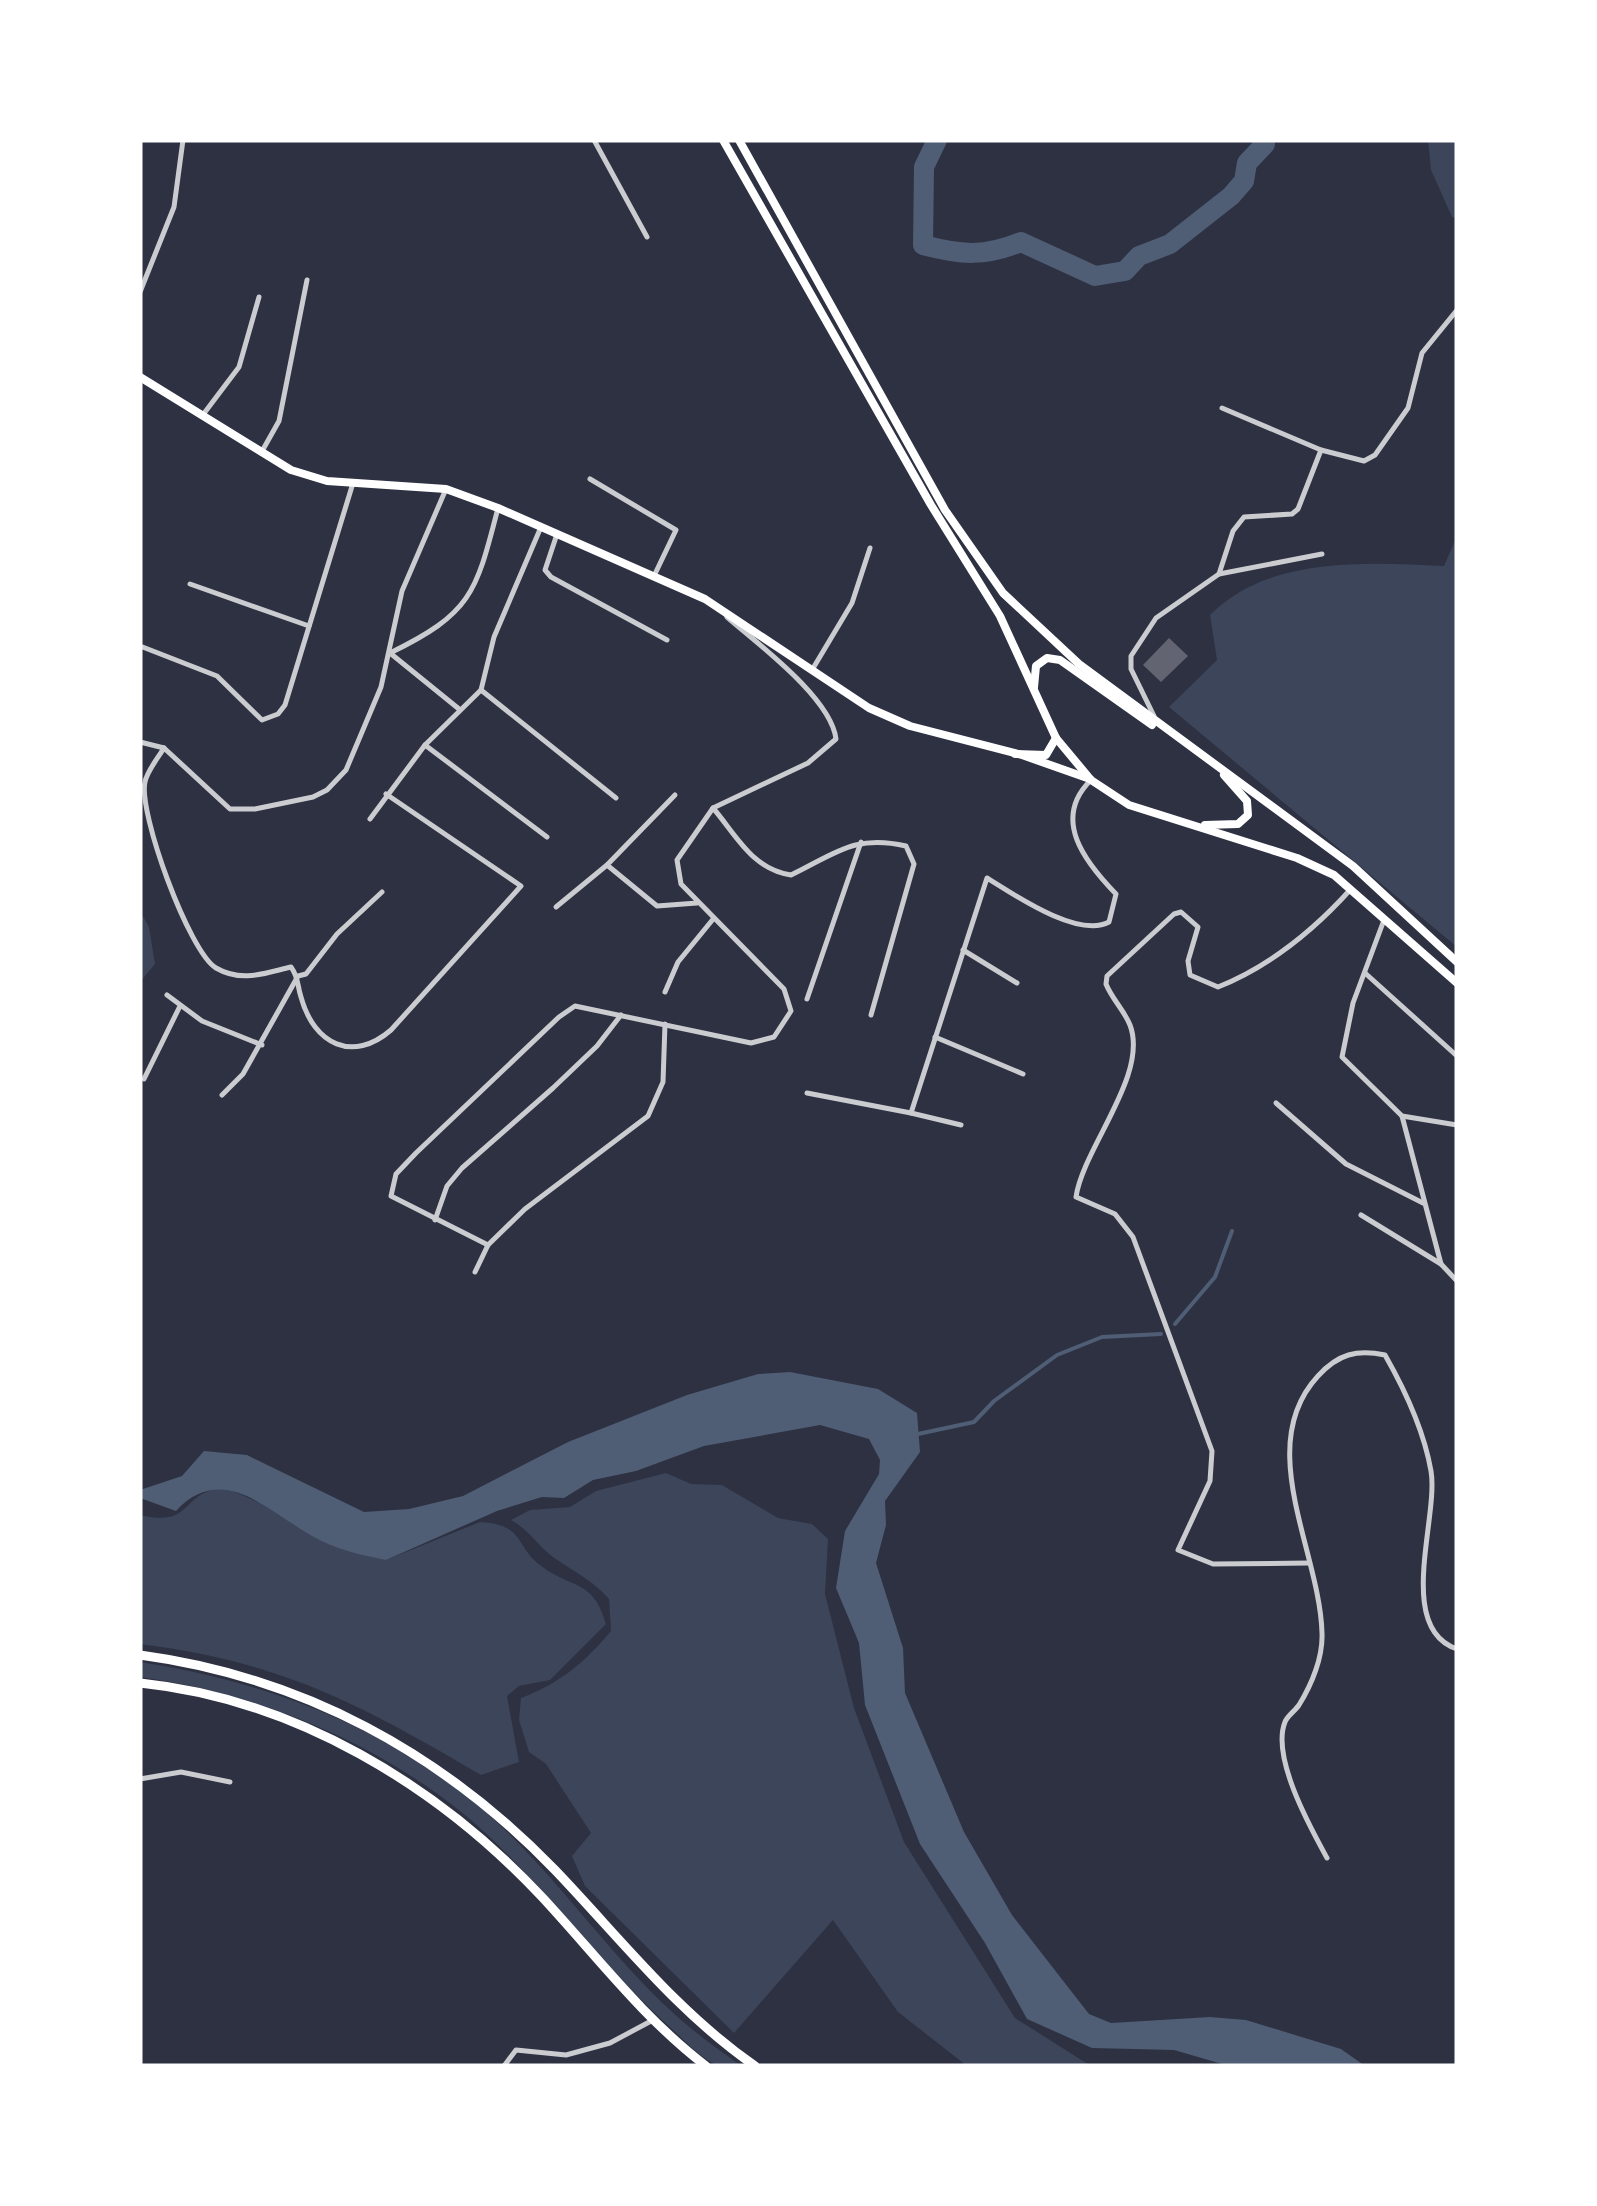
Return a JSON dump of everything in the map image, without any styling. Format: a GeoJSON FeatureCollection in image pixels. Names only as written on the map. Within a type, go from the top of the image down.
{"type":"FeatureCollection","features":[{"type":"Feature","properties":{"kind":"highway"},"geometry":{"type":"LineString","coordinates":[[140,1656],[226,1671],[302,1696],[431,1763],[522,1838],[690,2016],[755,2066]]}},
{"type":"Feature","properties":{"kind":"highway"},"geometry":{"type":"LineString","coordinates":[[140,1682],[216,1697],[281,1718],[366,1758],[446,1807],[538,1893],[653,2020],[706,2066]]}},
{"type":"Feature","properties":{"kind":"main road"},"geometry":{"type":"LineString","coordinates":[[722,140],[931,505],[1000,616],[1056,738],[1091,780],[1118,800],[1314,865],[1386,918],[1457,983]]}},
{"type":"Feature","properties":{"kind":"main road"},"geometry":{"type":"LineString","coordinates":[[739,140],[976,559],[1050,640],[1186,745]]}},
{"type":"Feature","properties":{"kind":"main road"},"geometry":{"type":"LineString","coordinates":[[140,378],[291,470],[352,484],[446,489],[498,508],[705,599],[869,708],[910,726],[1016,754],[1091,780]]}},
{"type":"Feature","properties":{"kind":"main road"},"geometry":{"type":"LineString","coordinates":[[1034,690],[1036,666],[1047,658],[1060,660],[1209,760],[1353,866],[1457,962]]}},
{"type":"Feature","properties":{"kind":"main road"},"geometry":{"type":"LineString","coordinates":[[1016,754],[1046,755],[1056,738]]}},
{"type":"Feature","properties":{"kind":"main road"},"geometry":{"type":"LineString","coordinates":[[1196,826],[1238,824],[1250,810],[1242,794],[1209,760]]}},
{"type":"Feature","properties":{"kind":"street"},"geometry":{"type":"LineString","coordinates":[[140,292],[174,207],[182,140]]}},
{"type":"Feature","properties":{"kind":"street"},"geometry":{"type":"LineString","coordinates":[[594,140],[647,236]]}},
{"type":"Feature","properties":{"kind":"street"},"geometry":{"type":"LineString","coordinates":[[261,453],[279,421],[307,280]]}},
{"type":"Feature","properties":{"kind":"street"},"geometry":{"type":"LineString","coordinates":[[200,418],[238,368],[259,297]]}},
{"type":"Feature","properties":{"kind":"street"},"geometry":{"type":"LineString","coordinates":[[1222,408],[1322,450],[1364,462],[1375,456],[1408,408],[1422,353],[1457,310]]}},
{"type":"Feature","properties":{"kind":"street"},"geometry":{"type":"LineString","coordinates":[[1220,574],[1234,530],[1244,517],[1292,514],[1298,509],[1322,450]]}},
{"type":"Feature","properties":{"kind":"street"},"geometry":{"type":"LineString","coordinates":[[590,479],[676,530],[654,576]]}},
{"type":"Feature","properties":{"kind":"street"},"geometry":{"type":"LineString","coordinates":[[140,646],[217,676],[256,716],[268,720],[285,705],[352,484]]}},
{"type":"Feature","properties":{"kind":"street"},"geometry":{"type":"LineString","coordinates":[[140,742],[164,748],[168,756],[230,809],[255,810],[312,798],[327,790],[346,770],[381,687],[402,592],[446,489]]}},
{"type":"Feature","properties":{"kind":"street"},"geometry":{"type":"LineString","coordinates":[[390,653],[444,625],[461,608],[480,577],[498,508]]}},
{"type":"Feature","properties":{"kind":"street"},"geometry":{"type":"LineString","coordinates":[[370,819],[426,746],[482,690],[494,638],[541,527]]}},
{"type":"Feature","properties":{"kind":"street"},"geometry":{"type":"LineString","coordinates":[[557,534],[545,570],[550,578],[667,640]]}},
{"type":"Feature","properties":{"kind":"street"},"geometry":{"type":"LineString","coordinates":[[812,670],[852,604],[870,548]]}},
{"type":"Feature","properties":{"kind":"street"},"geometry":{"type":"LineString","coordinates":[[1157,723],[1131,668],[1131,656],[1156,618],[1220,574],[1322,554]]}},
{"type":"Feature","properties":{"kind":"street"},"geometry":{"type":"LineString","coordinates":[[190,584],[310,626]]}},
{"type":"Feature","properties":{"kind":"street"},"geometry":{"type":"LineString","coordinates":[[488,1245],[391,1196],[396,1174],[559,1016],[575,1006],[751,1043],[774,1037],[791,1011],[784,988],[681,884],[677,860],[712,808],[808,764],[836,739],[835,726],[816,700],[705,599]]}},
{"type":"Feature","properties":{"kind":"street"},"geometry":{"type":"LineString","coordinates":[[390,653],[460,710]]}},
{"type":"Feature","properties":{"kind":"street"},"geometry":{"type":"LineString","coordinates":[[482,690],[616,798]]}},
{"type":"Feature","properties":{"kind":"street"},"geometry":{"type":"LineString","coordinates":[[426,746],[547,836]]}},
{"type":"Feature","properties":{"kind":"street"},"geometry":{"type":"LineString","coordinates":[[164,748],[145,782],[148,815],[179,916],[215,968],[254,978],[291,967],[298,976],[300,997],[312,1020],[327,1037],[355,1050],[374,1046],[519,890],[520,882],[386,794]]}},
{"type":"Feature","properties":{"kind":"street"},"geometry":{"type":"LineString","coordinates":[[911,1112],[986,878],[1042,912],[1095,926],[1109,922],[1116,894],[1080,854],[1073,823],[1077,793],[1091,780]]}},
{"type":"Feature","properties":{"kind":"street"},"geometry":{"type":"LineString","coordinates":[[556,907],[607,865],[675,795]]}},
{"type":"Feature","properties":{"kind":"street"},"geometry":{"type":"LineString","coordinates":[[712,808],[757,864],[770,872],[791,876],[834,850],[861,842],[880,840],[906,846],[914,864],[871,1015]]}},
{"type":"Feature","properties":{"kind":"street"},"geometry":{"type":"LineString","coordinates":[[808,999],[861,842]]}},
{"type":"Feature","properties":{"kind":"street"},"geometry":{"type":"LineString","coordinates":[[607,865],[656,906],[698,903]]}},
{"type":"Feature","properties":{"kind":"street"},"geometry":{"type":"LineString","coordinates":[[1309,1563],[1213,1564],[1178,1550],[1210,1481],[1212,1451],[1133,1237],[1115,1214],[1076,1197],[1079,1177],[1117,1099],[1133,1042],[1130,1025],[1106,984],[1107,976],[1174,914],[1181,912],[1198,927],[1188,961],[1190,976],[1218,987],[1244,977],[1295,942],[1350,890]]}},
{"type":"Feature","properties":{"kind":"street"},"geometry":{"type":"LineString","coordinates":[[222,1095],[262,1045],[280,1000],[298,976],[306,974],[337,934],[382,892]]}},
{"type":"Feature","properties":{"kind":"street"},"geometry":{"type":"LineString","coordinates":[[664,992],[678,962],[714,918]]}},
{"type":"Feature","properties":{"kind":"street"},"geometry":{"type":"LineString","coordinates":[[1386,918],[1342,1041],[1342,1057],[1402,1116],[1440,1264]]}},
{"type":"Feature","properties":{"kind":"street"},"geometry":{"type":"LineString","coordinates":[[964,950],[1017,983]]}},
{"type":"Feature","properties":{"kind":"street"},"geometry":{"type":"LineString","coordinates":[[1364,973],[1457,1056]]}},
{"type":"Feature","properties":{"kind":"street"},"geometry":{"type":"LineString","coordinates":[[167,995],[202,1022],[262,1045]]}},
{"type":"Feature","properties":{"kind":"street"},"geometry":{"type":"LineString","coordinates":[[144,1079],[180,1006]]}},
{"type":"Feature","properties":{"kind":"street"},"geometry":{"type":"LineString","coordinates":[[435,1220],[447,1186],[462,1168],[564,1078],[621,1015]]}},
{"type":"Feature","properties":{"kind":"street"},"geometry":{"type":"LineString","coordinates":[[474,1272],[488,1245],[525,1209],[648,1116],[664,1082],[665,1024]]}},
{"type":"Feature","properties":{"kind":"street"},"geometry":{"type":"LineString","coordinates":[[935,1036],[1023,1074]]}},
{"type":"Feature","properties":{"kind":"street"},"geometry":{"type":"LineString","coordinates":[[806,1093],[961,1125]]}},
{"type":"Feature","properties":{"kind":"street"},"geometry":{"type":"LineString","coordinates":[[1276,1104],[1346,1164],[1423,1202]]}},
{"type":"Feature","properties":{"kind":"street"},"geometry":{"type":"LineString","coordinates":[[1402,1116],[1457,1125]]}},
{"type":"Feature","properties":{"kind":"street"},"geometry":{"type":"LineString","coordinates":[[1361,1215],[1440,1264],[1457,1281]]}},
{"type":"Feature","properties":{"kind":"street"},"geometry":{"type":"LineString","coordinates":[[1327,1858],[1300,1803],[1281,1748],[1285,1721],[1298,1707],[1319,1661],[1322,1635],[1296,1506],[1291,1456],[1293,1416],[1301,1395],[1325,1368],[1353,1351],[1385,1355],[1410,1405],[1430,1470],[1433,1505],[1422,1544],[1431,1631],[1442,1644],[1457,1649]]}},
{"type":"Feature","properties":{"kind":"street"},"geometry":{"type":"LineString","coordinates":[[140,1779],[180,1772],[230,1782]]}},
{"type":"Feature","properties":{"kind":"street"},"geometry":{"type":"LineString","coordinates":[[504,2066],[516,2050],[566,2055],[610,2043],[653,2020]]}},
{"type":"Feature","properties":{"kind":"shaded area"},"geometry":{"type":"Polygon","coordinates":[[[1428,140],[1457,140],[1457,218],[1452,217],[1431,170],[1428,140]]]}},
{"type":"Feature","properties":{"kind":"shaded area"},"geometry":{"type":"Polygon","coordinates":[[[1457,536],[1457,947],[1169,707],[1217,660],[1210,615],[1234,596],[1260,582],[1320,567],[1444,566],[1457,536]]]}},
{"type":"Feature","properties":{"kind":"shaded area"},"geometry":{"type":"Polygon","coordinates":[[[140,911],[149,927],[155,964],[140,982],[140,911]]]}},
{"type":"Feature","properties":{"kind":"shaded area"},"geometry":{"type":"Polygon","coordinates":[[[790,1372],[878,1389],[917,1413],[920,1452],[885,1501],[886,1525],[876,1563],[903,1648],[905,1693],[964,1832],[1012,1915],[1089,2014],[1111,2023],[1210,2017],[1246,2020],[1341,2049],[1365,2066],[1229,2066],[1174,2050],[1092,2048],[1027,2019],[985,1943],[920,1844],[865,1705],[859,1643],[836,1588],[845,1531],[879,1474],[880,1460],[869,1439],[820,1425],[704,1446],[636,1471],[593,1480],[564,1498],[542,1497],[497,1511],[386,1560],[329,1545],[262,1504],[228,1490],[210,1490],[176,1511],[140,1498],[140,1490],[182,1476],[204,1451],[247,1455],[364,1512],[409,1509],[463,1496],[568,1442],[687,1395],[758,1374],[790,1372]]]}},
{"type":"Feature","properties":{"kind":"shaded area"},"geometry":{"type":"Polygon","coordinates":[[[666,1473],[691,1484],[722,1485],[778,1518],[812,1524],[828,1539],[825,1594],[854,1708],[904,1842],[1015,2018],[1091,2066],[967,2066],[898,2012],[833,1920],[734,2033],[585,1886],[572,1856],[591,1833],[546,1764],[529,1752],[519,1720],[521,1698],[570,1671],[611,1631],[609,1599],[511,1520],[530,1510],[570,1507],[596,1491],[666,1473]]]}},
{"type":"Feature","properties":{"kind":"shaded area"},"geometry":{"type":"Polygon","coordinates":[[[218,1488],[233,1491],[386,1560],[480,1522],[505,1527],[540,1565],[588,1592],[606,1624],[550,1680],[519,1686],[507,1696],[519,1762],[481,1775],[397,1727],[318,1690],[236,1662],[140,1644],[140,1515],[169,1517],[218,1488]]]}},
{"type":"Feature","properties":{"kind":"shaded area"},"geometry":{"type":"Polygon","coordinates":[[[140,1662],[226,1680],[308,1706],[387,1743],[424,1766],[460,1791],[517,1841],[643,1983],[687,2025],[741,2066],[719,2066],[694,2049],[618,1976],[493,1840],[429,1788],[392,1764],[312,1724],[227,1695],[140,1677],[140,1662]]]}},
{"type":"Feature","properties":{"kind":"building"},"geometry":{"type":"Polygon","coordinates":[[[1169,638],[1188,656],[1161,682],[1143,665],[1169,638]]]}},
{"type":"Feature","properties":{"kind":"waterway"},"geometry":{"type":"LineString","coordinates":[[937,140],[924,167],[923,245],[972,253],[1021,242],[1095,276],[1125,271],[1139,256],[1170,244],[1231,196],[1244,181],[1247,163],[1265,144],[1262,140]]}},
{"type":"Feature","properties":{"kind":"waterway"},"geometry":{"type":"LineString","coordinates":[[1175,1324],[1215,1277],[1232,1231]]}},
{"type":"Feature","properties":{"kind":"waterway"},"geometry":{"type":"LineString","coordinates":[[918,1434],[974,1422],[994,1401],[1057,1355],[1102,1337],[1161,1334]]}}]}
